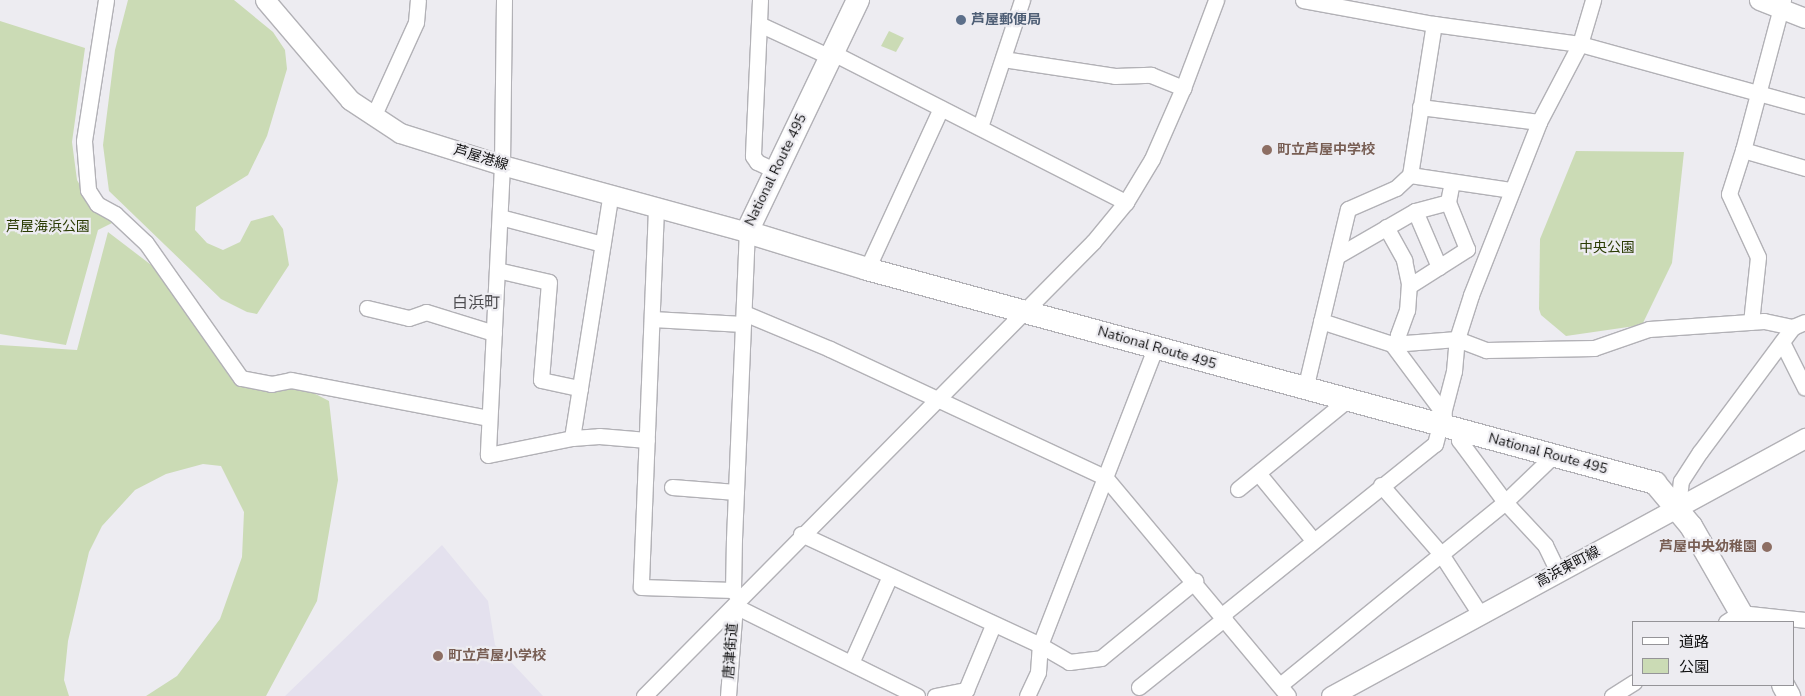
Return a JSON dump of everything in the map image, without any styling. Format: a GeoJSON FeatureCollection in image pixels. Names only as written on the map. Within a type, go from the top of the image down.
{"type":"FeatureCollection","features":[{"type":"Feature","properties":{"kind":"highway","name":"National Route 495"},"geometry":{"type":"LineString","coordinates":[[858,0],[747,232],[867,269],[1024,310],[1347,400],[1450,424],[1553,456],[1655,483],[1678,508],[1738,619]]}},
{"type":"Feature","properties":{"kind":"main road","name":"芦屋港線"},"geometry":{"type":"LineString","coordinates":[[265,0],[350,100],[373,117],[400,133],[502,165],[611,193],[656,208],[747,232]]}},
{"type":"Feature","properties":{"kind":"main road"},"geometry":{"type":"LineString","coordinates":[[1759,0],[1781,4],[1805,18]]}},
{"type":"Feature","properties":{"kind":"main road","name":"高浜東町線"},"geometry":{"type":"LineString","coordinates":[[1332,696],[1805,438]]}},
{"type":"Feature","properties":{"kind":"street"},"geometry":{"type":"LineString","coordinates":[[106,0],[84,141],[88,190],[97,204],[115,214],[146,243],[240,378],[271,384],[291,380],[488,418]]}},
{"type":"Feature","properties":{"kind":"street"},"geometry":{"type":"LineString","coordinates":[[373,117],[416,22],[418,0]]}},
{"type":"Feature","properties":{"kind":"street"},"geometry":{"type":"LineString","coordinates":[[504,0],[502,165],[488,418],[488,455],[572,438],[599,436],[646,440]]}},
{"type":"Feature","properties":{"kind":"street"},"geometry":{"type":"LineString","coordinates":[[760,0],[753,156],[757,162],[776,170]]}},
{"type":"Feature","properties":{"kind":"street"},"geometry":{"type":"LineString","coordinates":[[980,127],[1022,0]]}},
{"type":"Feature","properties":{"kind":"street"},"geometry":{"type":"LineString","coordinates":[[644,696],[736,599],[1093,242],[1126,202],[1152,159],[1184,88],[1216,0]]}},
{"type":"Feature","properties":{"kind":"street"},"geometry":{"type":"LineString","coordinates":[[1303,0],[1434,24],[1580,44],[1805,106]]}},
{"type":"Feature","properties":{"kind":"street"},"geometry":{"type":"LineString","coordinates":[[1139,687],[1313,540],[1435,444],[1450,424],[1457,340],[1539,122],[1580,44],[1593,0]]}},
{"type":"Feature","properties":{"kind":"street"},"geometry":{"type":"LineString","coordinates":[[1751,322],[1758,257],[1729,194],[1743,150],[1781,4]]}},
{"type":"Feature","properties":{"kind":"street"},"geometry":{"type":"LineString","coordinates":[[759,24],[824,54],[833,53],[1126,202]]}},
{"type":"Feature","properties":{"kind":"street"},"geometry":{"type":"LineString","coordinates":[[1305,388],[1348,209],[1396,188],[1410,175],[1434,24]]}},
{"type":"Feature","properties":{"kind":"street"},"geometry":{"type":"LineString","coordinates":[[1003,59],[1115,76],[1151,75],[1184,88]]}},
{"type":"Feature","properties":{"kind":"street"},"geometry":{"type":"LineString","coordinates":[[1420,107],[1539,122]]}},
{"type":"Feature","properties":{"kind":"street"},"geometry":{"type":"LineString","coordinates":[[867,269],[941,108]]}},
{"type":"Feature","properties":{"kind":"street"},"geometry":{"type":"LineString","coordinates":[[1743,150],[1805,168]]}},
{"type":"Feature","properties":{"kind":"street"},"geometry":{"type":"LineString","coordinates":[[1410,175],[1512,190]]}},
{"type":"Feature","properties":{"kind":"street"},"geometry":{"type":"LineString","coordinates":[[1409,286],[1467,249],[1448,202],[1452,182]]}},
{"type":"Feature","properties":{"kind":"street"},"geometry":{"type":"LineString","coordinates":[[572,438],[611,193]]}},
{"type":"Feature","properties":{"kind":"street"},"geometry":{"type":"LineString","coordinates":[[1337,256],[1415,212],[1448,202]]}},
{"type":"Feature","properties":{"kind":"street"},"geometry":{"type":"LineString","coordinates":[[656,208],[641,587],[736,599],[851,663],[916,696]]}},
{"type":"Feature","properties":{"kind":"street"},"geometry":{"type":"LineString","coordinates":[[1415,212],[1439,267]]}},
{"type":"Feature","properties":{"kind":"street"},"geometry":{"type":"LineString","coordinates":[[500,217],[603,244]]}},
{"type":"Feature","properties":{"kind":"street"},"geometry":{"type":"LineString","coordinates":[[1386,227],[1404,260],[1409,286],[1396,343],[1459,440],[1505,502],[1545,545],[1558,572]]}},
{"type":"Feature","properties":{"kind":"street","name":"唐津街道"},"geometry":{"type":"LineString","coordinates":[[728,696],[736,599],[736,492],[747,232]]}},
{"type":"Feature","properties":{"kind":"street"},"geometry":{"type":"LineString","coordinates":[[497,270],[549,282],[541,380],[580,388]]}},
{"type":"Feature","properties":{"kind":"street"},"geometry":{"type":"LineString","coordinates":[[367,308],[409,318],[426,312],[494,333]]}},
{"type":"Feature","properties":{"kind":"street"},"geometry":{"type":"LineString","coordinates":[[652,319],[744,319],[830,349],[1104,477],[1194,581],[1284,690],[1441,554],[1505,502],[1553,456]]}},
{"type":"Feature","properties":{"kind":"street"},"geometry":{"type":"LineString","coordinates":[[1321,321],[1396,343],[1457,340],[1486,350],[1594,348],[1649,329],[1764,320],[1799,325]]}},
{"type":"Feature","properties":{"kind":"street"},"geometry":{"type":"LineString","coordinates":[[1678,508],[1681,481],[1782,342],[1799,325]]}},
{"type":"Feature","properties":{"kind":"street"},"geometry":{"type":"LineString","coordinates":[[1782,342],[1805,388]]}},
{"type":"Feature","properties":{"kind":"street"},"geometry":{"type":"LineString","coordinates":[[1027,696],[1038,672],[1040,645],[1155,348]]}},
{"type":"Feature","properties":{"kind":"street"},"geometry":{"type":"LineString","coordinates":[[1238,489],[1347,400]]}},
{"type":"Feature","properties":{"kind":"street"},"geometry":{"type":"LineString","coordinates":[[1258,473],[1313,540]]}},
{"type":"Feature","properties":{"kind":"street"},"geometry":{"type":"LineString","coordinates":[[1381,485],[1441,554],[1480,614]]}},
{"type":"Feature","properties":{"kind":"street"},"geometry":{"type":"LineString","coordinates":[[672,487],[736,492]]}},
{"type":"Feature","properties":{"kind":"street"},"geometry":{"type":"LineString","coordinates":[[801,534],[993,625],[1040,645],[1069,662],[1101,658],[1194,581]]}},
{"type":"Feature","properties":{"kind":"street"},"geometry":{"type":"LineString","coordinates":[[851,663],[890,576]]}},
{"type":"Feature","properties":{"kind":"street"},"geometry":{"type":"LineString","coordinates":[[1738,619],[1805,620]]}},
{"type":"Feature","properties":{"kind":"street"},"geometry":{"type":"LineString","coordinates":[[936,696],[966,690],[993,625]]}},
{"type":"Feature","properties":{"kind":"street"},"geometry":{"type":"LineString","coordinates":[[1612,696],[1632,683]]}},
{"type":"Feature","properties":{"kind":"shaded area"},"geometry":{"type":"Polygon","coordinates":[[[442,545],[488,601],[495,645],[543,696],[285,696],[442,545]]]}},
{"type":"Feature","properties":{"kind":"green space"},"geometry":{"type":"Polygon","coordinates":[[[128,0],[234,0],[273,32],[285,50],[287,69],[267,136],[248,175],[196,207],[195,230],[207,243],[223,250],[240,242],[251,221],[273,215],[283,229],[289,265],[257,314],[247,312],[221,299],[109,191],[103,145],[115,50],[128,0]]]}},
{"type":"Feature","properties":{"kind":"green space","name":"芦屋海浜公園"},"geometry":{"type":"Polygon","coordinates":[[[0,21],[85,48],[72,142],[77,180],[95,212],[114,222],[98,230],[66,345],[0,334],[0,21]]]}},
{"type":"Feature","properties":{"kind":"green space"},"geometry":{"type":"Polygon","coordinates":[[[889,31],[904,38],[896,52],[881,46],[889,31]]]}},
{"type":"Feature","properties":{"kind":"green space","name":"中央公園"},"geometry":{"type":"Polygon","coordinates":[[[1576,151],[1684,152],[1672,263],[1642,325],[1566,336],[1541,315],[1539,309],[1540,239],[1576,151]]]}},
{"type":"Feature","properties":{"kind":"green space"},"geometry":{"type":"Polygon","coordinates":[[[108,232],[163,274],[229,376],[244,385],[296,384],[329,401],[338,480],[317,601],[266,696],[146,696],[177,676],[220,619],[242,557],[244,512],[221,466],[203,464],[166,474],[135,490],[102,526],[89,552],[68,641],[64,680],[69,696],[0,696],[0,345],[77,350],[108,232]]]}},
{"type":"Feature","properties":{"kind":"place","name":"芦屋郵便局"},"geometry":{"type":"Point","coordinates":[961,20]}},
{"type":"Feature","properties":{"kind":"place","name":"町立芦屋中学校"},"geometry":{"type":"Point","coordinates":[1267,150]}},
{"type":"Feature","properties":{"kind":"place","name":"芦屋中央幼稚園"},"geometry":{"type":"Point","coordinates":[1767,547]}},
{"type":"Feature","properties":{"kind":"place","name":"町立芦屋小学校"},"geometry":{"type":"Point","coordinates":[438,656]}},
{"type":"Feature","properties":{"kind":"district","name":"白浜町"},"geometry":{"type":"Point","coordinates":[476,303]}}]}
